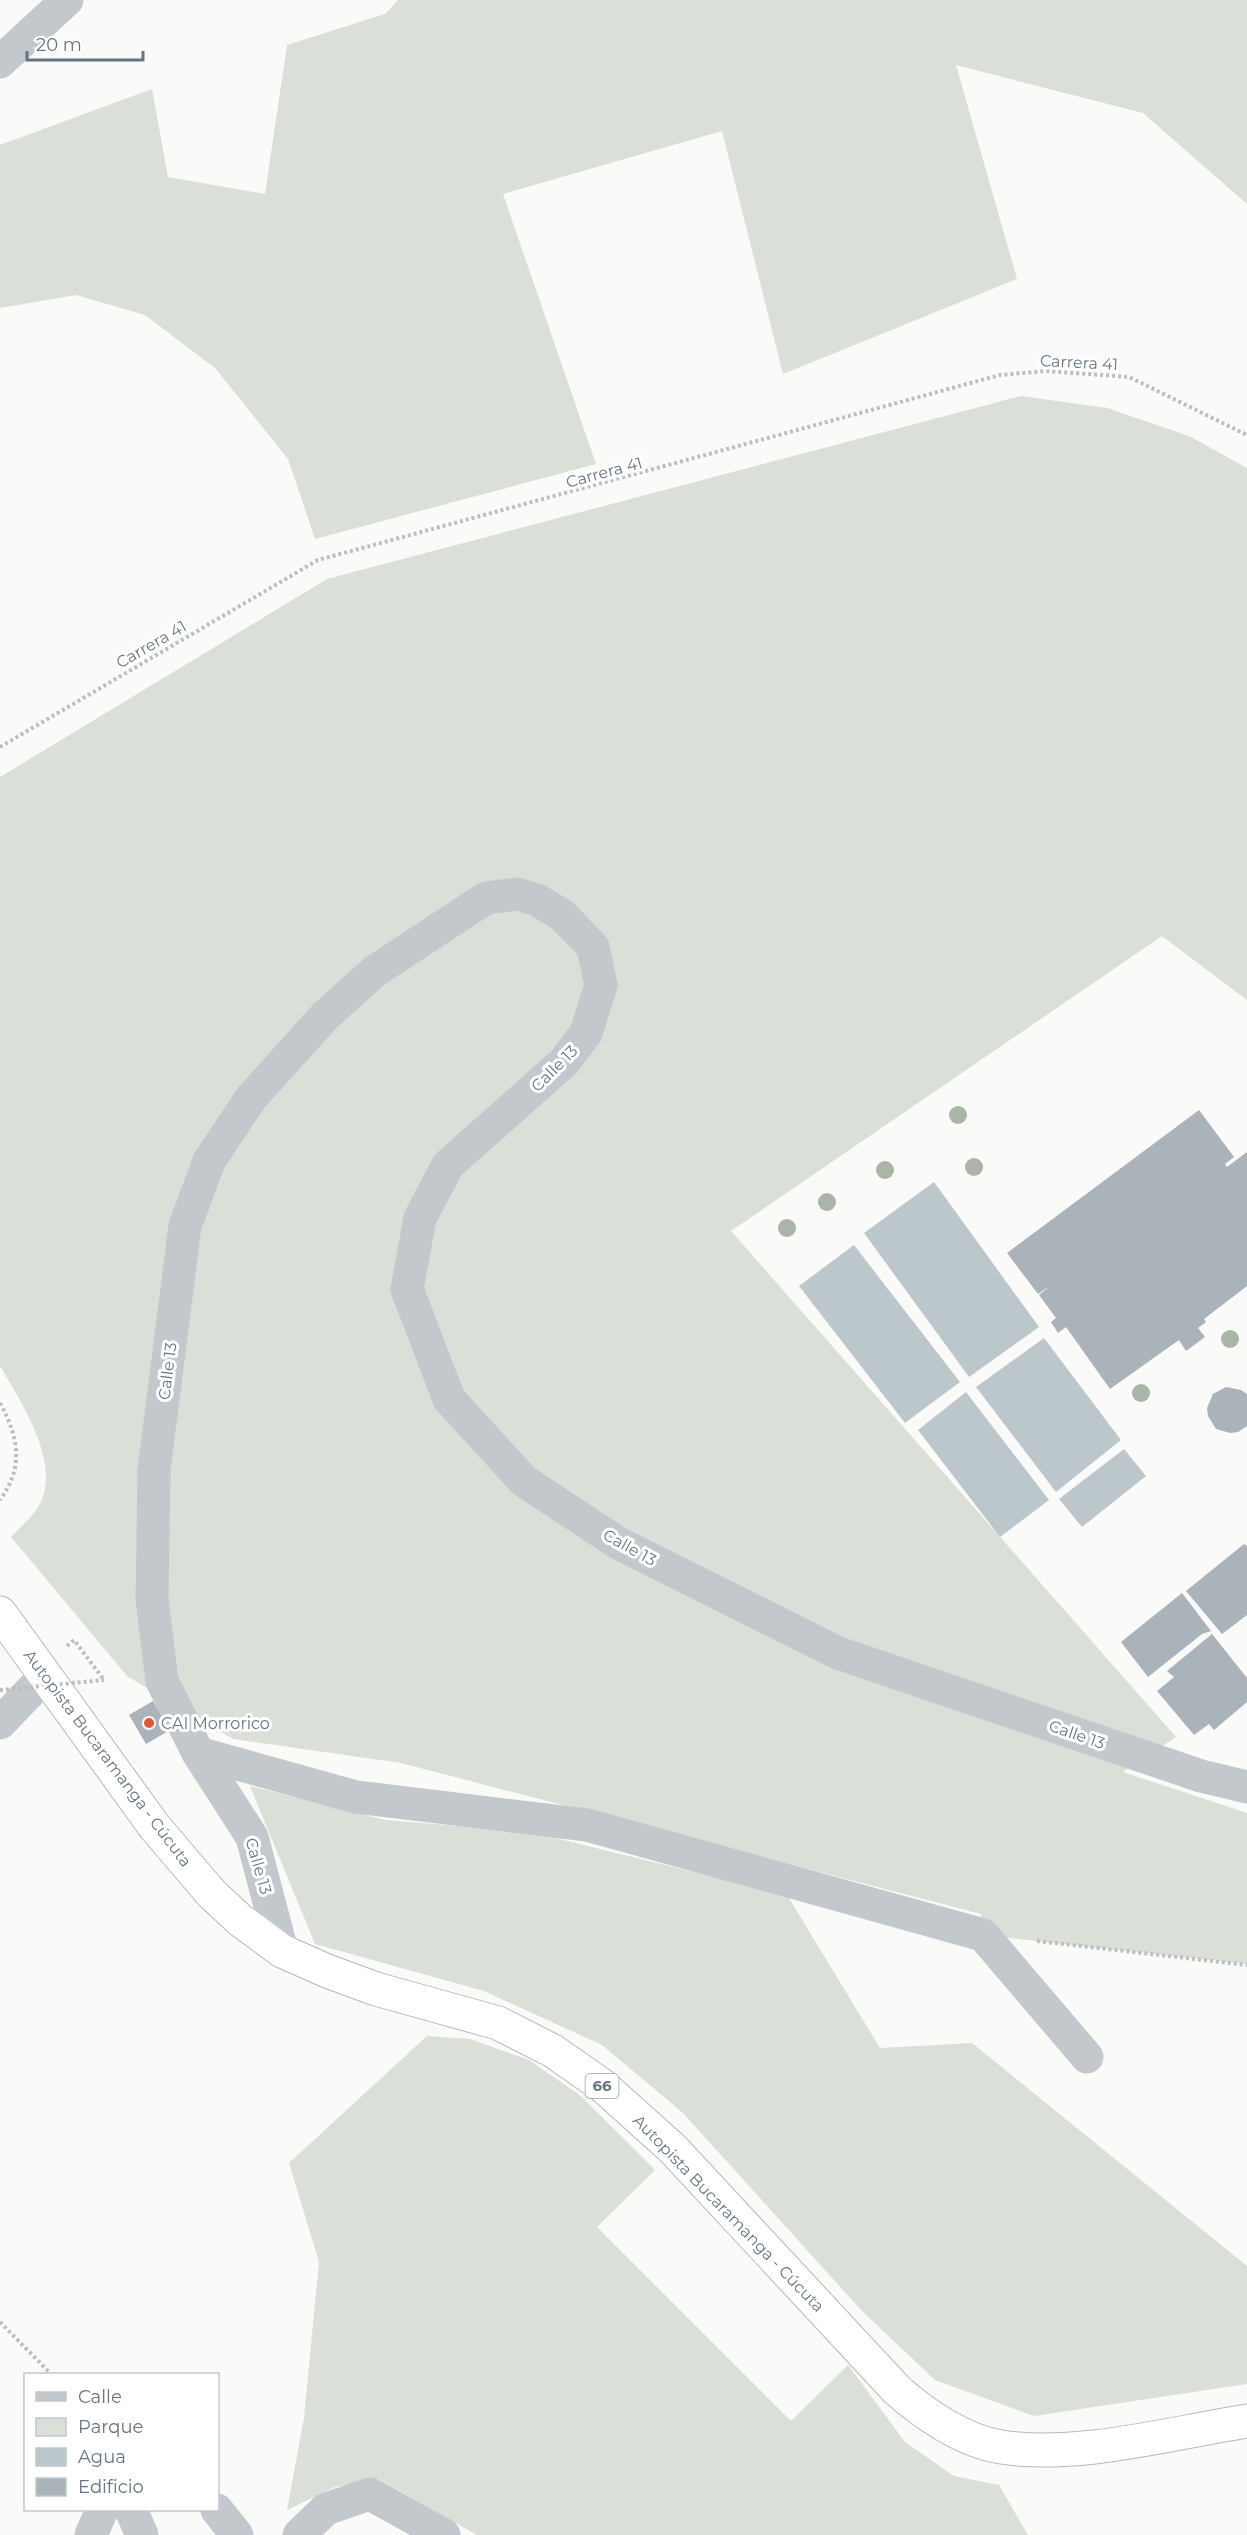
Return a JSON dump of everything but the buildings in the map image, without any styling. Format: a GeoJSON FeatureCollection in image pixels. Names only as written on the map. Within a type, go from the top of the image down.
{"type":"FeatureCollection","features":[{"type":"Feature","properties":{"kind":"highway","name":"Autopista Bucaramanga - Cúcuta"},"geometry":{"type":"LineString","coordinates":[[0,1613],[154,1826],[190,1870],[240,1920],[282,1951],[376,1989],[498,2023],[553,2051],[570,2063],[619,2100],[673,2150],[897,2390],[921,2412],[950,2428],[998,2447],[1044,2451],[1089,2447],[1247,2421]]}},
{"type":"Feature","properties":{"kind":"street"},"geometry":{"type":"LineString","coordinates":[[0,62],[67,0]]}},
{"type":"Feature","properties":{"kind":"street","name":"Calle 13"},"geometry":{"type":"LineString","coordinates":[[282,1951],[252,1836],[198,1753],[162,1681],[152,1599],[154,1470],[185,1226],[209,1161],[251,1098],[326,1016],[375,971],[486,898],[517,894],[537,900],[562,915],[593,947],[601,985],[586,1033],[564,1062],[448,1165],[420,1218],[407,1289],[449,1399],[524,1481],[618,1543],[838,1653],[1201,1776],[1247,1787]]}},
{"type":"Feature","properties":{"kind":"street"},"geometry":{"type":"LineString","coordinates":[[0,1723],[45,1676]]}},
{"type":"Feature","properties":{"kind":"street"},"geometry":{"type":"LineString","coordinates":[[198,1753],[356,1797],[587,1825],[982,1935],[1087,2057]]}},
{"type":"Feature","properties":{"kind":"street"},"geometry":{"type":"LineString","coordinates":[[299,2535],[326,2509],[370,2494],[444,2535]]}},
{"type":"Feature","properties":{"kind":"street"},"geometry":{"type":"LineString","coordinates":[[91,2535],[102,2511]]}},
{"type":"Feature","properties":{"kind":"street"},"geometry":{"type":"LineString","coordinates":[[131,2511],[142,2535]]}},
{"type":"Feature","properties":{"kind":"street"},"geometry":{"type":"LineString","coordinates":[[218,2511],[237,2535]]}},
{"type":"Feature","properties":{"kind":"path","name":"Carrera 41"},"geometry":{"type":"LineString","coordinates":[[0,747],[318,560],[589,489],[1000,375],[1047,370],[1129,376],[1247,435]]}},
{"type":"Feature","properties":{"kind":"path"},"geometry":{"type":"LineString","coordinates":[[0,1403],[12,1429],[18,1459],[11,1485],[0,1500]]}},
{"type":"Feature","properties":{"kind":"path"},"geometry":{"type":"LineString","coordinates":[[0,1690],[104,1680]]}},
{"type":"Feature","properties":{"kind":"path"},"geometry":{"type":"LineString","coordinates":[[982,1935],[1247,1965]]}},
{"type":"Feature","properties":{"kind":"path"},"geometry":{"type":"LineString","coordinates":[[0,2322],[50,2373]]}},
{"type":"Feature","properties":{"kind":"green space"},"geometry":{"type":"Polygon","coordinates":[[[398,0],[1247,0],[1247,204],[1143,113],[956,65],[1017,279],[783,374],[722,131],[503,194],[596,464],[315,539],[288,459],[215,368],[145,315],[76,295],[0,308],[0,145],[152,89],[168,177],[265,194],[287,45],[385,14],[398,0]]]}},
{"type":"Feature","properties":{"kind":"green space"},"geometry":{"type":"Polygon","coordinates":[[[1021,396],[1107,408],[1189,436],[1247,468],[1247,1000],[1162,936],[731,1231],[1176,1737],[1123,1772],[1247,1813],[1247,1964],[983,1935],[981,1914],[401,1763],[233,1739],[127,1676],[11,1537],[36,1510],[44,1494],[46,1475],[43,1456],[29,1417],[0,1366],[0,777],[327,579],[1021,396]]]}},
{"type":"Feature","properties":{"kind":"green space"},"geometry":{"type":"Polygon","coordinates":[[[250,1786],[385,1820],[531,1832],[787,1895],[880,2048],[972,2043],[1247,2266],[1247,2384],[1034,2416],[935,2380],[862,2311],[683,2113],[602,2045],[484,1991],[315,1944],[250,1786]]]}},
{"type":"Feature","properties":{"kind":"green space"},"geometry":{"type":"Polygon","coordinates":[[[427,2036],[470,2039],[529,2060],[581,2096],[655,2170],[597,2227],[791,2421],[848,2365],[905,2442],[954,2476],[999,2485],[1028,2535],[477,2535],[380,2480],[335,2487],[287,2510],[304,2418],[319,2262],[289,2163],[427,2036]]]}},
{"type":"Feature","properties":{"kind":"water"},"geometry":{"type":"Polygon","coordinates":[[[934,1182],[1039,1327],[969,1377],[864,1233],[934,1182]]]}},
{"type":"Feature","properties":{"kind":"water"},"geometry":{"type":"Polygon","coordinates":[[[854,1245],[960,1382],[905,1423],[799,1286],[854,1245]]]}},
{"type":"Feature","properties":{"kind":"water"},"geometry":{"type":"Polygon","coordinates":[[[1044,1338],[1121,1440],[1056,1492],[976,1387],[1044,1338]]]}},
{"type":"Feature","properties":{"kind":"water"},"geometry":{"type":"Polygon","coordinates":[[[966,1392],[1049,1500],[1000,1537],[918,1430],[966,1392]]]}},
{"type":"Feature","properties":{"kind":"water"},"geometry":{"type":"Polygon","coordinates":[[[1124,1449],[1146,1476],[1082,1527],[1059,1499],[1124,1449]]]}},
{"type":"Feature","properties":{"kind":"place","name":"CAI Morrorico"},"geometry":{"type":"Point","coordinates":[149,1723]}}]}
